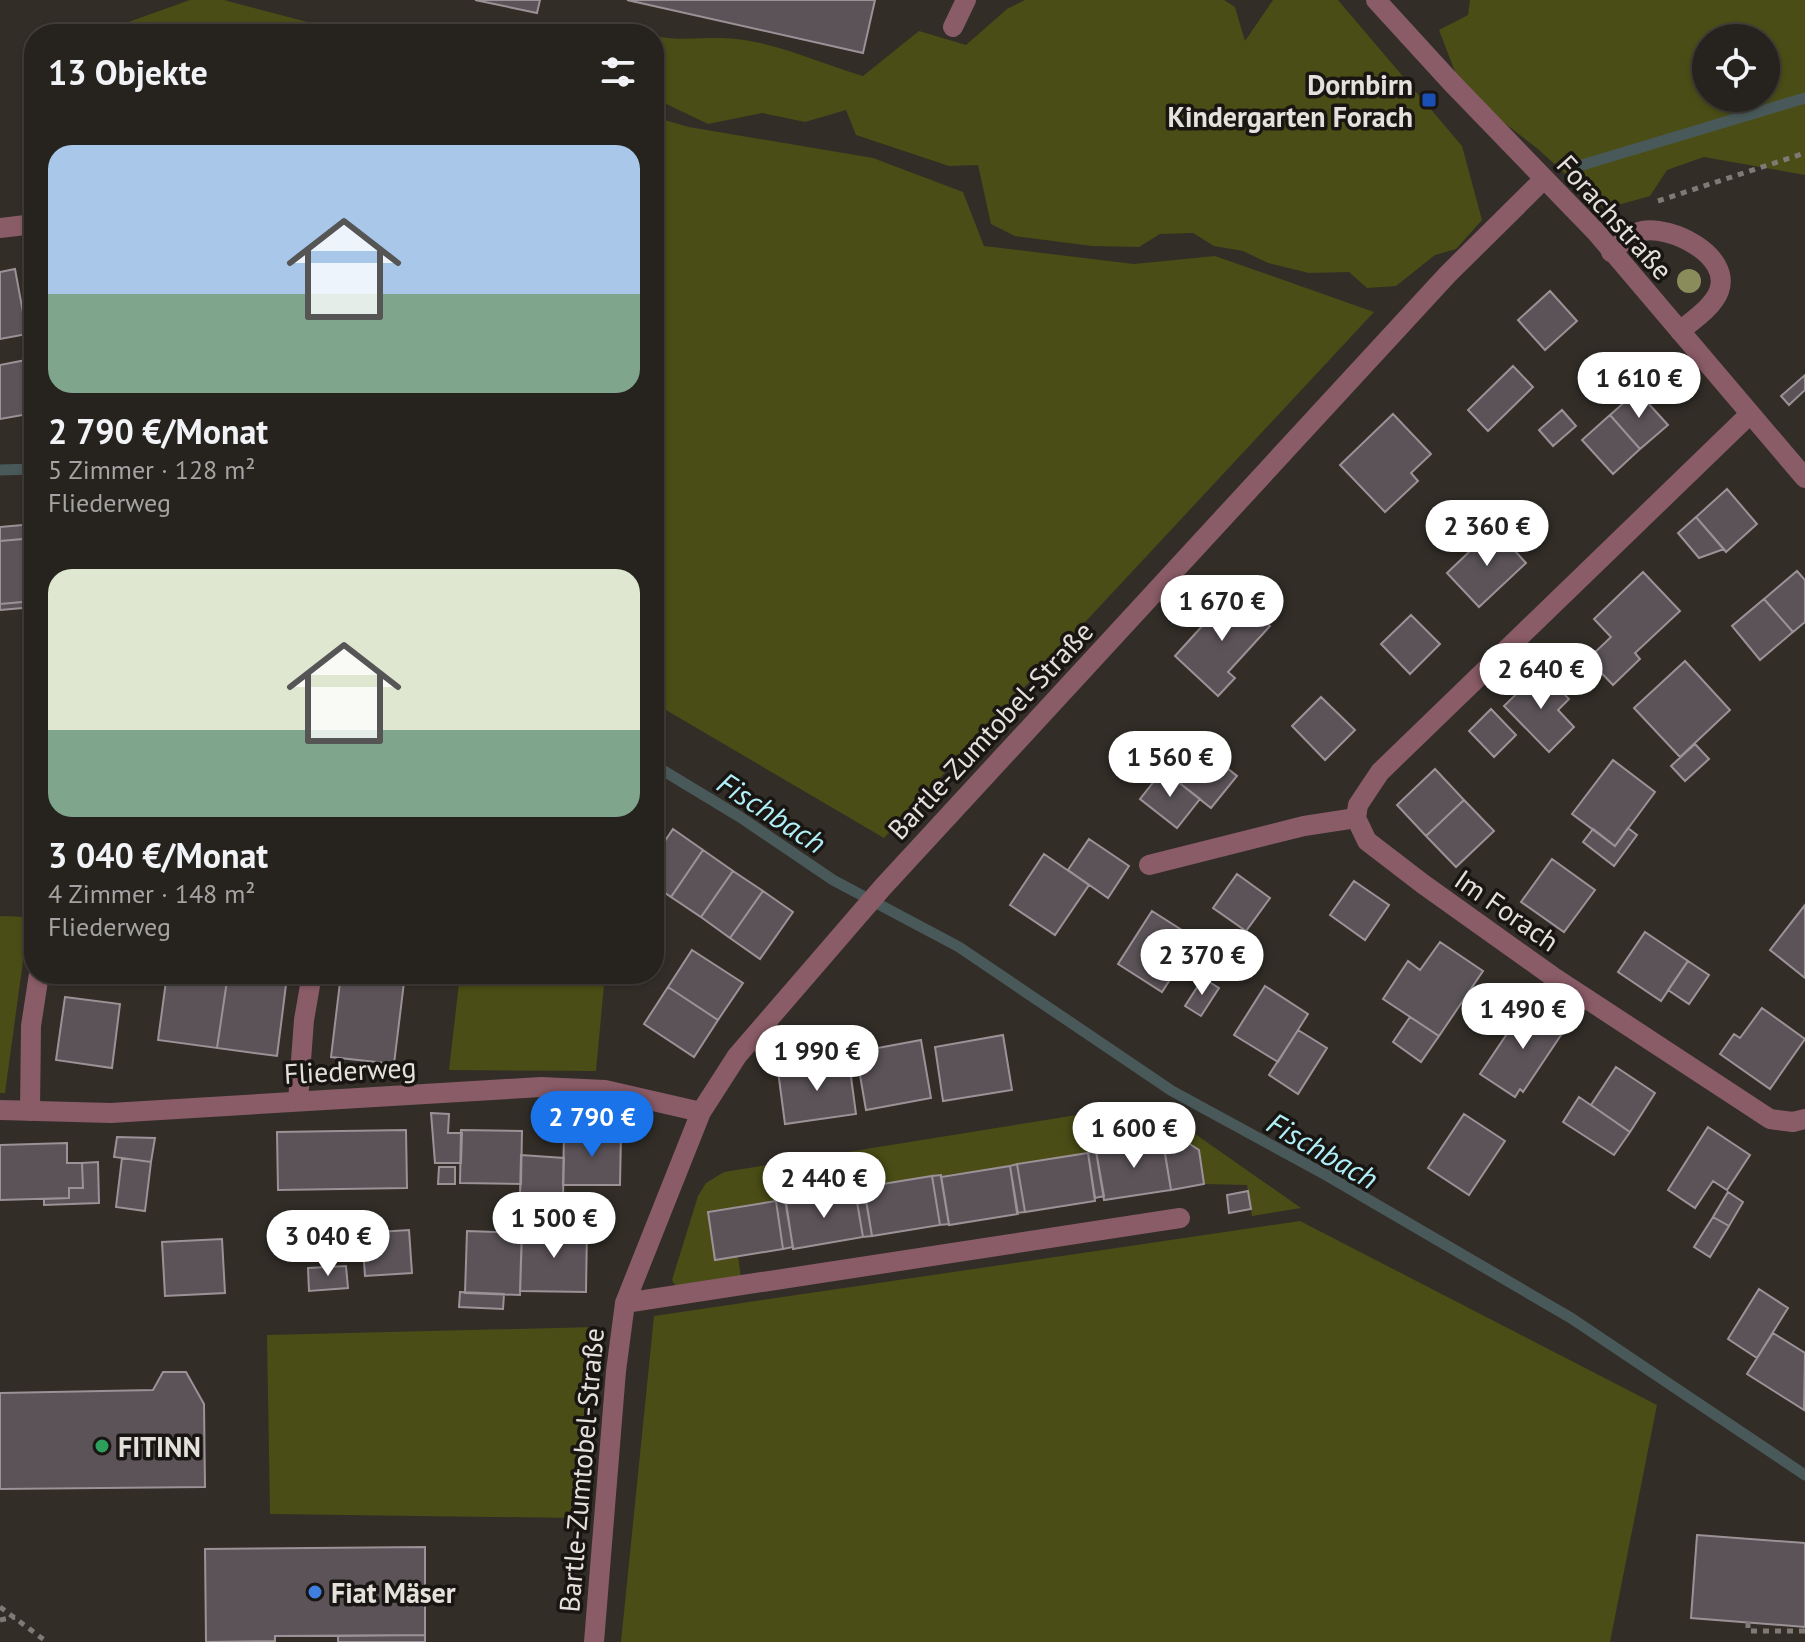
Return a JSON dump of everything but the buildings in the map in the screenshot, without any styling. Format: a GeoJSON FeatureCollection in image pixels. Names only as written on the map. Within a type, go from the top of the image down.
{"type":"FeatureCollection","features":[{"type":"Feature","properties":{"kind":"street"},"geometry":{"type":"LineString","coordinates":[[953,27],[966,0]]}},
{"type":"Feature","properties":{"kind":"street","name":"Forachstraße"},"geometry":{"type":"LineString","coordinates":[[1376,0],[1543,180],[1596,232],[1805,478]]}},
{"type":"Feature","properties":{"kind":"street","name":"Bartle-Zumtobel-Straße"},"geometry":{"type":"LineString","coordinates":[[594,1642],[616,1371],[625,1303],[701,1112],[737,1056],[882,888],[1448,274],[1543,180]]}},
{"type":"Feature","properties":{"kind":"street"},"geometry":{"type":"LineString","coordinates":[[0,228],[24,225]]}},
{"type":"Feature","properties":{"kind":"street"},"geometry":{"type":"LineString","coordinates":[[1611,252],[1637,231],[1651,229],[1692,243],[1710,255],[1719,266],[1719,291],[1714,301],[1680,331]]}},
{"type":"Feature","properties":{"kind":"street"},"geometry":{"type":"LineString","coordinates":[[1149,865],[1304,826],[1356,818],[1358,805],[1380,772],[1750,414]]}},
{"type":"Feature","properties":{"kind":"street","name":"Im Forach"},"geometry":{"type":"LineString","coordinates":[[1356,818],[1367,841],[1552,976],[1770,1119],[1793,1122],[1805,1119]]}},
{"type":"Feature","properties":{"kind":"street"},"geometry":{"type":"LineString","coordinates":[[30,1111],[31,1026],[37,984]]}},
{"type":"Feature","properties":{"kind":"street"},"geometry":{"type":"LineString","coordinates":[[298,1101],[304,1020],[310,984]]}},
{"type":"Feature","properties":{"kind":"street","name":"Fliederweg"},"geometry":{"type":"LineString","coordinates":[[0,1110],[111,1113],[541,1087],[605,1090],[701,1112]]}},
{"type":"Feature","properties":{"kind":"street","name":"Bartle-Zumtobel-Straße"},"geometry":{"type":"LineString","coordinates":[[625,1303],[1180,1218]]}},
{"type":"Feature","properties":{"kind":"path"},"geometry":{"type":"LineString","coordinates":[[1646,205],[1805,153]]}},
{"type":"Feature","properties":{"kind":"path"},"geometry":{"type":"LineString","coordinates":[[0,1607],[47,1642]]}},
{"type":"Feature","properties":{"kind":"path"},"geometry":{"type":"LineString","coordinates":[[0,1620],[15,1617]]}},
{"type":"Feature","properties":{"kind":"path"},"geometry":{"type":"LineString","coordinates":[[1748,1622],[1748,1631],[1805,1631]]}},
{"type":"Feature","properties":{"kind":"shaded area"},"geometry":{"type":"Polygon","coordinates":[[[190,0],[224,0],[315,24],[123,24],[190,0]]]}},
{"type":"Feature","properties":{"kind":"shaded area"},"geometry":{"type":"Polygon","coordinates":[[[1025,0],[1224,0],[1235,7],[1245,41],[1273,0],[1338,0],[1462,146],[1482,220],[1456,249],[1435,255],[1396,286],[1367,288],[1349,272],[1309,273],[1268,263],[1243,251],[1214,246],[1193,233],[1160,234],[1139,247],[1092,246],[1015,236],[991,224],[978,165],[949,166],[856,135],[846,110],[805,122],[762,113],[708,124],[664,103],[664,37],[752,41],[863,76],[919,31],[966,45],[1007,9],[1025,0]]]}},
{"type":"Feature","properties":{"kind":"shaded area"},"geometry":{"type":"Polygon","coordinates":[[[1470,0],[1805,0],[1805,175],[1704,157],[1667,170],[1650,196],[1604,209],[1538,149],[1462,90],[1439,30],[1468,15],[1470,0]]]}},
{"type":"Feature","properties":{"kind":"shaded area"},"geometry":{"type":"Polygon","coordinates":[[[664,120],[689,127],[873,158],[963,192],[984,246],[1134,264],[1215,256],[1374,312],[884,838],[664,709],[664,120]]]}},
{"type":"Feature","properties":{"kind":"shaded area"},"geometry":{"type":"Polygon","coordinates":[[[0,916],[24,917],[24,954],[5,1093],[0,1093],[0,916]]]}},
{"type":"Feature","properties":{"kind":"shaded area"},"geometry":{"type":"Polygon","coordinates":[[[459,984],[604,984],[596,1071],[449,1070],[459,984]]]}},
{"type":"Feature","properties":{"kind":"shaded area"},"geometry":{"type":"Polygon","coordinates":[[[1151,1103],[1301,1208],[1252,1216],[1247,1185],[1204,1184],[1199,1150],[1182,1139],[708,1212],[715,1259],[738,1256],[741,1278],[679,1287],[672,1280],[698,1196],[706,1183],[724,1172],[1151,1103]]]}},
{"type":"Feature","properties":{"kind":"shaded area"},"geometry":{"type":"Polygon","coordinates":[[[1300,1221],[1657,1405],[1610,1642],[621,1642],[654,1316],[1300,1221]]]}},
{"type":"Feature","properties":{"kind":"shaded area"},"geometry":{"type":"Polygon","coordinates":[[[596,1327],[581,1439],[575,1518],[270,1514],[267,1335],[596,1327]]]}},
{"type":"Feature","properties":{"kind":"waterway"},"geometry":{"type":"LineString","coordinates":[[1582,165],[1805,98]]}},
{"type":"Feature","properties":{"kind":"waterway","name":"Fischbach"},"geometry":{"type":"LineString","coordinates":[[0,470],[24,469]]}},
{"type":"Feature","properties":{"kind":"waterway","name":"Fischbach"},"geometry":{"type":"LineString","coordinates":[[664,771],[740,817],[833,880],[959,947],[1172,1091],[1326,1175],[1571,1318],[1805,1475]]}},
{"type":"Feature","properties":{"kind":"place","name":"Dornbirn Kindergarten Forach"},"geometry":{"type":"Point","coordinates":[1429,100]}},
{"type":"Feature","properties":{"kind":"place","name":"FITINN"},"geometry":{"type":"Point","coordinates":[102,1446]}},
{"type":"Feature","properties":{"kind":"place","name":"Fiat Mäser"},"geometry":{"type":"Point","coordinates":[315,1592]}}]}
